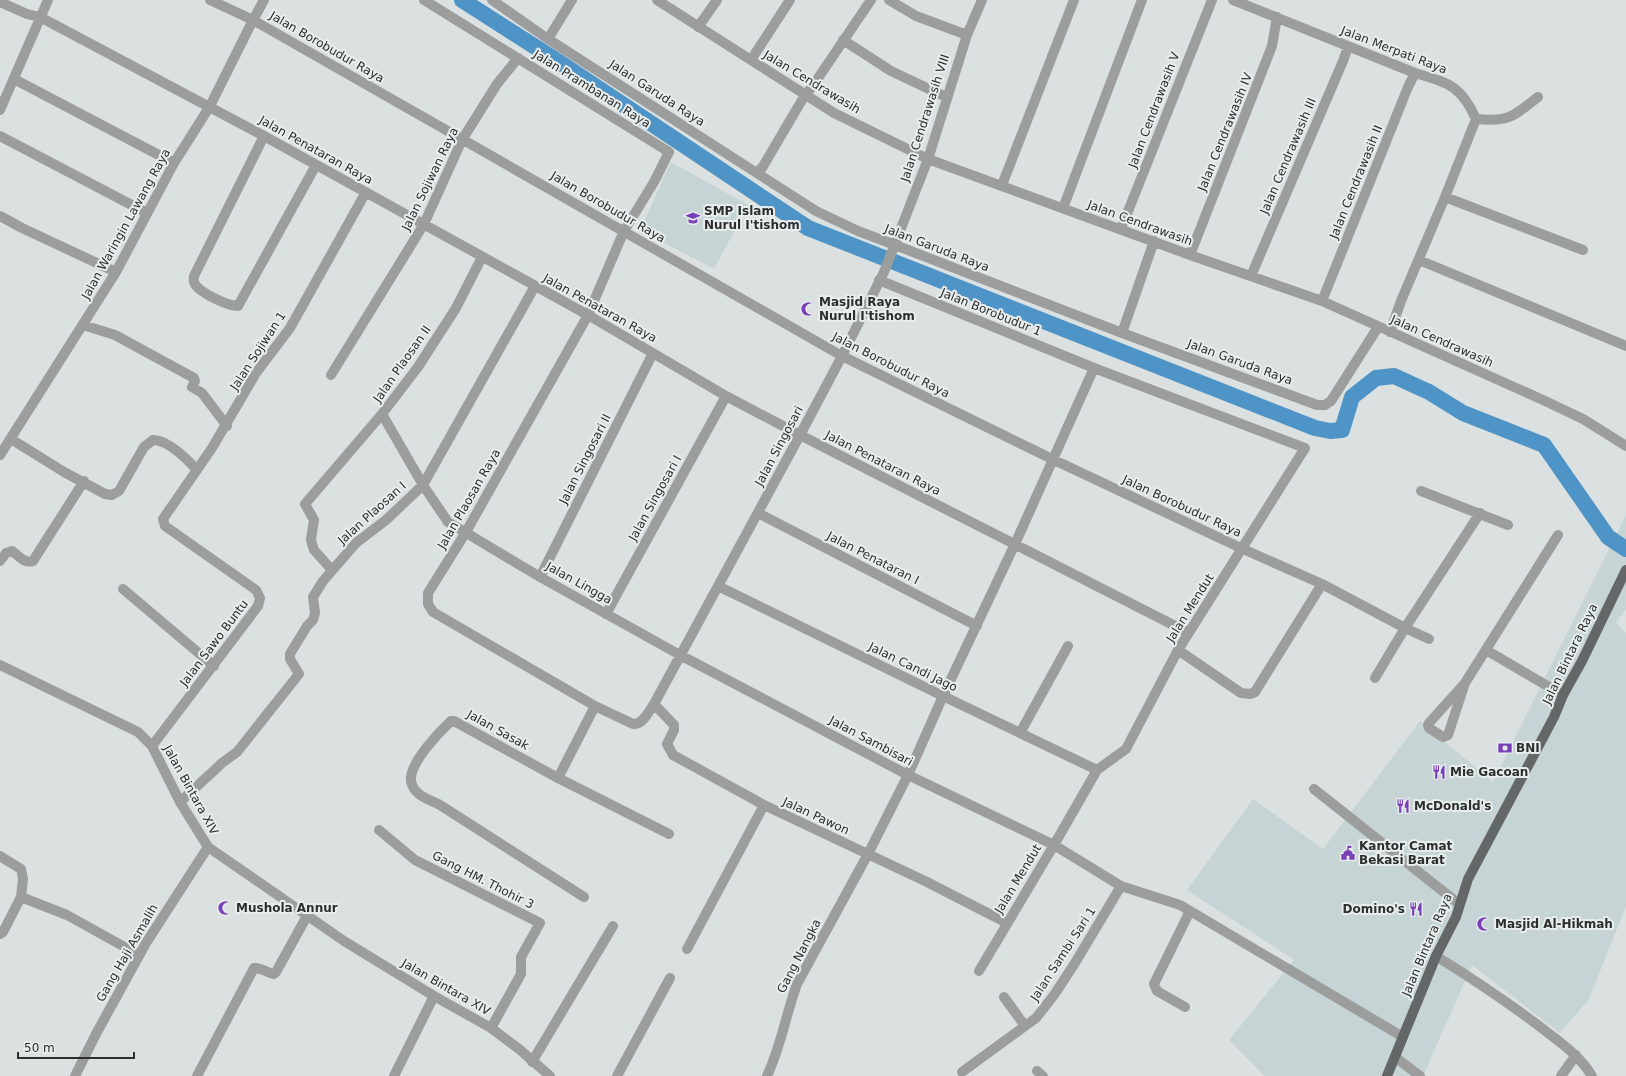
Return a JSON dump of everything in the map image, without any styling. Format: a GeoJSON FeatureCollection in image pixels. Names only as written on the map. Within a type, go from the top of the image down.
{"type":"FeatureCollection","features":[{"type":"Feature","properties":{"kind":"main road","name":"Jalan Bintara Raya"},"geometry":{"type":"LineString","coordinates":[[1387,1076],[1436,956],[1456,916],[1468,879],[1554,717],[1563,695],[1582,661],[1626,570]]}},
{"type":"Feature","properties":{"kind":"street"},"geometry":{"type":"LineString","coordinates":[[0,110],[48,0]]}},
{"type":"Feature","properties":{"kind":"street","name":"Jalan Borobudur Raya"},"geometry":{"type":"LineString","coordinates":[[210,0],[253,20],[842,356],[1052,459],[1243,549],[1322,584],[1429,639]]}},
{"type":"Feature","properties":{"kind":"street","name":"Jalan Waringin Lawang Raya"},"geometry":{"type":"LineString","coordinates":[[0,455],[116,272],[146,213],[174,163],[210,106],[264,0]]}},
{"type":"Feature","properties":{"kind":"street","name":"Jalan Prambanan Raya"},"geometry":{"type":"LineString","coordinates":[[424,0],[669,152],[654,182],[624,231]]}},
{"type":"Feature","properties":{"kind":"street","name":"Jalan Garuda Raya"},"geometry":{"type":"LineString","coordinates":[[492,0],[548,39],[816,211],[858,231],[1122,333],[1310,402],[1325,405],[1331,401],[1378,327]]}},
{"type":"Feature","properties":{"kind":"street"},"geometry":{"type":"LineString","coordinates":[[548,39],[554,32],[572,0]]}},
{"type":"Feature","properties":{"kind":"street","name":"Jalan Cendrawasih"},"geometry":{"type":"LineString","coordinates":[[657,0],[834,113],[928,159],[1190,255],[1322,301],[1583,419],[1626,446]]}},
{"type":"Feature","properties":{"kind":"street"},"geometry":{"type":"LineString","coordinates":[[698,27],[716,0]]}},
{"type":"Feature","properties":{"kind":"street"},"geometry":{"type":"LineString","coordinates":[[751,60],[790,0]]}},
{"type":"Feature","properties":{"kind":"street"},"geometry":{"type":"LineString","coordinates":[[757,172],[762,168],[805,95],[871,0]]}},
{"type":"Feature","properties":{"kind":"street"},"geometry":{"type":"LineString","coordinates":[[889,0],[916,16],[967,35]]}},
{"type":"Feature","properties":{"kind":"street","name":"Jalan Cendrawasih VIII"},"geometry":{"type":"LineString","coordinates":[[895,245],[928,159],[946,97],[967,35],[982,0]]}},
{"type":"Feature","properties":{"kind":"street"},"geometry":{"type":"LineString","coordinates":[[1002,186],[1074,0]]}},
{"type":"Feature","properties":{"kind":"street"},"geometry":{"type":"LineString","coordinates":[[1063,208],[1142,0]]}},
{"type":"Feature","properties":{"kind":"street","name":"Jalan Cendrawasih V"},"geometry":{"type":"LineString","coordinates":[[1122,229],[1212,0]]}},
{"type":"Feature","properties":{"kind":"street","name":"Jalan Merpati Raya"},"geometry":{"type":"LineString","coordinates":[[1233,0],[1254,4],[1277,17],[1348,47],[1415,73],[1443,81],[1458,90],[1469,103],[1476,119]]}},
{"type":"Feature","properties":{"kind":"street","name":"Jalan Penataran Raya"},"geometry":{"type":"LineString","coordinates":[[0,2],[27,14],[40,17],[210,106],[588,315],[726,396],[1189,633]]}},
{"type":"Feature","properties":{"kind":"street","name":"Jalan Cendrawasih IV"},"geometry":{"type":"LineString","coordinates":[[1190,255],[1272,46],[1277,17]]}},
{"type":"Feature","properties":{"kind":"street"},"geometry":{"type":"LineString","coordinates":[[843,40],[891,71],[946,97]]}},
{"type":"Feature","properties":{"kind":"street","name":"Jalan Cendrawasih III"},"geometry":{"type":"LineString","coordinates":[[1251,276],[1343,62],[1348,47]]}},
{"type":"Feature","properties":{"kind":"street","name":"Jalan Sojiwan Raya"},"geometry":{"type":"LineString","coordinates":[[331,375],[424,224],[462,140],[497,84],[518,58]]}},
{"type":"Feature","properties":{"kind":"street","name":"Jalan Cendrawasih II"},"geometry":{"type":"LineString","coordinates":[[1322,301],[1415,73]]}},
{"type":"Feature","properties":{"kind":"street"},"geometry":{"type":"LineString","coordinates":[[14,79],[174,163]]}},
{"type":"Feature","properties":{"kind":"street"},"geometry":{"type":"LineString","coordinates":[[1390,332],[1401,301],[1446,197],[1476,119],[1496,121],[1512,117],[1538,97]]}},
{"type":"Feature","properties":{"kind":"street"},"geometry":{"type":"LineString","coordinates":[[0,136],[146,213]]}},
{"type":"Feature","properties":{"kind":"street"},"geometry":{"type":"LineString","coordinates":[[264,136],[194,276],[194,282],[198,289],[226,304],[238,306],[255,272],[316,165]]}},
{"type":"Feature","properties":{"kind":"street","name":"Jalan Sojiwan 1"},"geometry":{"type":"LineString","coordinates":[[163,519],[226,426],[256,373],[290,328],[366,192]]}},
{"type":"Feature","properties":{"kind":"street"},"geometry":{"type":"LineString","coordinates":[[1446,197],[1582,250]]}},
{"type":"Feature","properties":{"kind":"street"},"geometry":{"type":"LineString","coordinates":[[0,216],[22,228],[116,272]]}},
{"type":"Feature","properties":{"kind":"street","name":"Jalan Plaosan Raya"},"geometry":{"type":"LineString","coordinates":[[595,706],[433,612],[428,604],[428,593],[466,532],[588,315],[624,231]]}},
{"type":"Feature","properties":{"kind":"street"},"geometry":{"type":"LineString","coordinates":[[1122,333],[1154,241]]}},
{"type":"Feature","properties":{"kind":"street","name":"Jalan Singosari"},"geometry":{"type":"LineString","coordinates":[[680,655],[842,356],[895,245]]}},
{"type":"Feature","properties":{"kind":"street","name":"Jalan Plaosan II"},"geometry":{"type":"LineString","coordinates":[[466,532],[448,522],[423,485],[382,414],[418,367],[456,308],[482,256]]}},
{"type":"Feature","properties":{"kind":"street"},"geometry":{"type":"LineString","coordinates":[[1420,260],[1626,346]]}},
{"type":"Feature","properties":{"kind":"street","name":"Jalan Borobudur 1"},"geometry":{"type":"LineString","coordinates":[[881,276],[1094,368]]}},
{"type":"Feature","properties":{"kind":"street","name":"Jalan Plaosan I"},"geometry":{"type":"LineString","coordinates":[[180,802],[222,763],[237,752],[299,674],[290,659],[290,654],[313,620],[315,613],[313,597],[323,581],[356,543],[386,520],[423,485],[535,286]]}},
{"type":"Feature","properties":{"kind":"street"},"geometry":{"type":"LineString","coordinates":[[83,325],[115,336],[194,378],[195,381],[192,387],[202,393],[226,426]]}},
{"type":"Feature","properties":{"kind":"street","name":"Jalan Singosari II"},"geometry":{"type":"LineString","coordinates":[[540,576],[653,353]]}},
{"type":"Feature","properties":{"kind":"street","name":"Gang Nangka"},"geometry":{"type":"LineString","coordinates":[[767,1076],[781,1039],[797,984],[868,854],[908,775],[943,696],[1015,544],[1094,368]]}},
{"type":"Feature","properties":{"kind":"street","name":"Jalan Mendut"},"geometry":{"type":"LineString","coordinates":[[978,971],[1054,846],[1097,770],[1126,749],[1178,650],[1306,448],[1094,368]]}},
{"type":"Feature","properties":{"kind":"street","name":"Jalan Singosari I"},"geometry":{"type":"LineString","coordinates":[[606,614],[726,396]]}},
{"type":"Feature","properties":{"kind":"street"},"geometry":{"type":"LineString","coordinates":[[332,570],[314,550],[311,539],[314,520],[305,504],[382,414]]}},
{"type":"Feature","properties":{"kind":"street"},"geometry":{"type":"LineString","coordinates":[[11,439],[64,472],[84,481],[105,494],[112,495],[119,491],[144,447],[152,440],[163,442],[185,457],[197,470]]}},
{"type":"Feature","properties":{"kind":"street"},"geometry":{"type":"LineString","coordinates":[[0,561],[10,551],[25,561],[33,561],[84,481]]}},
{"type":"Feature","properties":{"kind":"street"},"geometry":{"type":"LineString","coordinates":[[1421,491],[1508,524]]}},
{"type":"Feature","properties":{"kind":"street","name":"Jalan Penataran I"},"geometry":{"type":"LineString","coordinates":[[758,513],[977,626]]}},
{"type":"Feature","properties":{"kind":"street"},"geometry":{"type":"LineString","coordinates":[[1374,678],[1480,513]]}},
{"type":"Feature","properties":{"kind":"street","name":"Jalan Sawo Buntu"},"geometry":{"type":"LineString","coordinates":[[152,746],[258,606],[260,598],[256,590],[165,526],[163,519]]}},
{"type":"Feature","properties":{"kind":"street","name":"Jalan Lingga"},"geometry":{"type":"LineString","coordinates":[[466,532],[606,614],[680,655]]}},
{"type":"Feature","properties":{"kind":"street"},"geometry":{"type":"LineString","coordinates":[[1464,683],[1448,735],[1443,737],[1429,728],[1428,724],[1464,683],[1558,535]]}},
{"type":"Feature","properties":{"kind":"street"},"geometry":{"type":"LineString","coordinates":[[1178,650],[1241,692],[1250,694],[1255,692],[1322,584]]}},
{"type":"Feature","properties":{"kind":"street","name":"Jalan Candi Jago"},"geometry":{"type":"LineString","coordinates":[[718,586],[1097,770]]}},
{"type":"Feature","properties":{"kind":"street"},"geometry":{"type":"LineString","coordinates":[[123,589],[214,666]]}},
{"type":"Feature","properties":{"kind":"street"},"geometry":{"type":"LineString","coordinates":[[1020,733],[1068,646]]}},
{"type":"Feature","properties":{"kind":"street"},"geometry":{"type":"LineString","coordinates":[[1486,650],[1563,695]]}},
{"type":"Feature","properties":{"kind":"street"},"geometry":{"type":"LineString","coordinates":[[669,834],[558,778],[595,706],[637,724],[641,722],[654,704],[680,655]]}},
{"type":"Feature","properties":{"kind":"street","name":"Jalan Sambisari"},"geometry":{"type":"LineString","coordinates":[[680,655],[908,775],[1054,846],[1121,886],[1180,905],[1403,1037]]}},
{"type":"Feature","properties":{"kind":"street","name":"Jalan Bintara XIV"},"geometry":{"type":"LineString","coordinates":[[0,665],[138,732],[152,746],[180,802],[208,847],[306,916],[434,996],[491,1028],[519,1049],[532,1062],[550,1076]]}},
{"type":"Feature","properties":{"kind":"street","name":"Jalan Pawon"},"geometry":{"type":"LineString","coordinates":[[654,704],[674,725],[674,730],[667,744],[672,755],[764,805],[927,882],[1007,923]]}},
{"type":"Feature","properties":{"kind":"street","name":"Jalan Sasak"},"geometry":{"type":"LineString","coordinates":[[558,778],[457,723],[450,721],[438,732],[420,757],[411,777],[412,786],[417,793],[440,805],[584,897]]}},
{"type":"Feature","properties":{"kind":"street"},"geometry":{"type":"LineString","coordinates":[[1314,789],[1459,904]]}},
{"type":"Feature","properties":{"kind":"street"},"geometry":{"type":"LineString","coordinates":[[687,948],[764,805]]}},
{"type":"Feature","properties":{"kind":"street","name":"Gang HM. Thohir 3"},"geometry":{"type":"LineString","coordinates":[[379,830],[415,860],[540,923],[521,957],[521,974],[491,1028]]}},
{"type":"Feature","properties":{"kind":"street","name":"Gang Haji Asmalih"},"geometry":{"type":"LineString","coordinates":[[75,1076],[139,955],[208,847]]}},
{"type":"Feature","properties":{"kind":"street"},"geometry":{"type":"LineString","coordinates":[[0,856],[21,869],[23,878],[20,897],[3,932],[0,934]]}},
{"type":"Feature","properties":{"kind":"street","name":"Jalan Sambi Sari 1"},"geometry":{"type":"LineString","coordinates":[[962,1072],[1036,1018],[1054,995],[1075,963],[1121,886]]}},
{"type":"Feature","properties":{"kind":"street"},"geometry":{"type":"LineString","coordinates":[[20,897],[67,916],[139,955]]}},
{"type":"Feature","properties":{"kind":"street"},"geometry":{"type":"LineString","coordinates":[[1185,1007],[1157,991],[1154,984],[1190,911]]}},
{"type":"Feature","properties":{"kind":"street"},"geometry":{"type":"LineString","coordinates":[[197,1076],[254,968],[270,974],[274,974],[276,972],[306,916]]}},
{"type":"Feature","properties":{"kind":"street"},"geometry":{"type":"LineString","coordinates":[[532,1062],[613,926]]}},
{"type":"Feature","properties":{"kind":"street"},"geometry":{"type":"LineString","coordinates":[[1436,956],[1505,1000],[1576,1055],[1592,1076]]}},
{"type":"Feature","properties":{"kind":"street"},"geometry":{"type":"LineString","coordinates":[[617,1076],[670,978]]}},
{"type":"Feature","properties":{"kind":"street"},"geometry":{"type":"LineString","coordinates":[[394,1076],[434,996]]}},
{"type":"Feature","properties":{"kind":"street"},"geometry":{"type":"LineString","coordinates":[[1004,998],[1025,1026]]}},
{"type":"Feature","properties":{"kind":"street"},"geometry":{"type":"LineString","coordinates":[[1561,1076],[1576,1055]]}},
{"type":"Feature","properties":{"kind":"street"},"geometry":{"type":"LineString","coordinates":[[1395,1056],[1420,1076]]}},
{"type":"Feature","properties":{"kind":"shaded area","name":"SMP Islam Nurul I'tishom"},"geometry":{"type":"Polygon","coordinates":[[[671,162],[748,205],[714,269],[640,230],[671,162]]]}},
{"type":"Feature","properties":{"kind":"shaded area"},"geometry":{"type":"Polygon","coordinates":[[[1626,515],[1626,609],[1616,622],[1626,633],[1626,906],[1589,999],[1560,1033],[1472,965],[1423,1076],[1264,1076],[1229,1040],[1294,960],[1187,890],[1253,799],[1323,849],[1420,721],[1493,782],[1626,515]]]}},
{"type":"Feature","properties":{"kind":"waterway"},"geometry":{"type":"LineString","coordinates":[[462,0],[559,62],[808,228],[1315,428],[1330,431],[1342,430],[1352,397],[1376,378],[1394,376],[1429,392],[1463,413],[1544,445],[1608,537],[1626,549]]}},
{"type":"Feature","properties":{"kind":"place","name":"SMP Islam Nurul I'tishom"},"geometry":{"type":"Point","coordinates":[693,218]}},
{"type":"Feature","properties":{"kind":"place","name":"Masjid Raya Nurul I'tishom"},"geometry":{"type":"Point","coordinates":[808,309]}},
{"type":"Feature","properties":{"kind":"place","name":"BNI"},"geometry":{"type":"Point","coordinates":[1505,748]}},
{"type":"Feature","properties":{"kind":"place","name":"Mie Gacoan"},"geometry":{"type":"Point","coordinates":[1439,772]}},
{"type":"Feature","properties":{"kind":"place","name":"McDonald's"},"geometry":{"type":"Point","coordinates":[1403,806]}},
{"type":"Feature","properties":{"kind":"place","name":"Kantor Camat Bekasi Barat"},"geometry":{"type":"Point","coordinates":[1348,853]}},
{"type":"Feature","properties":{"kind":"place","name":"Mushola Annur"},"geometry":{"type":"Point","coordinates":[225,908]}},
{"type":"Feature","properties":{"kind":"place","name":"Domino's"},"geometry":{"type":"Point","coordinates":[1416,909]}},
{"type":"Feature","properties":{"kind":"place","name":"Masjid Al-Hikmah"},"geometry":{"type":"Point","coordinates":[1484,924]}}]}
